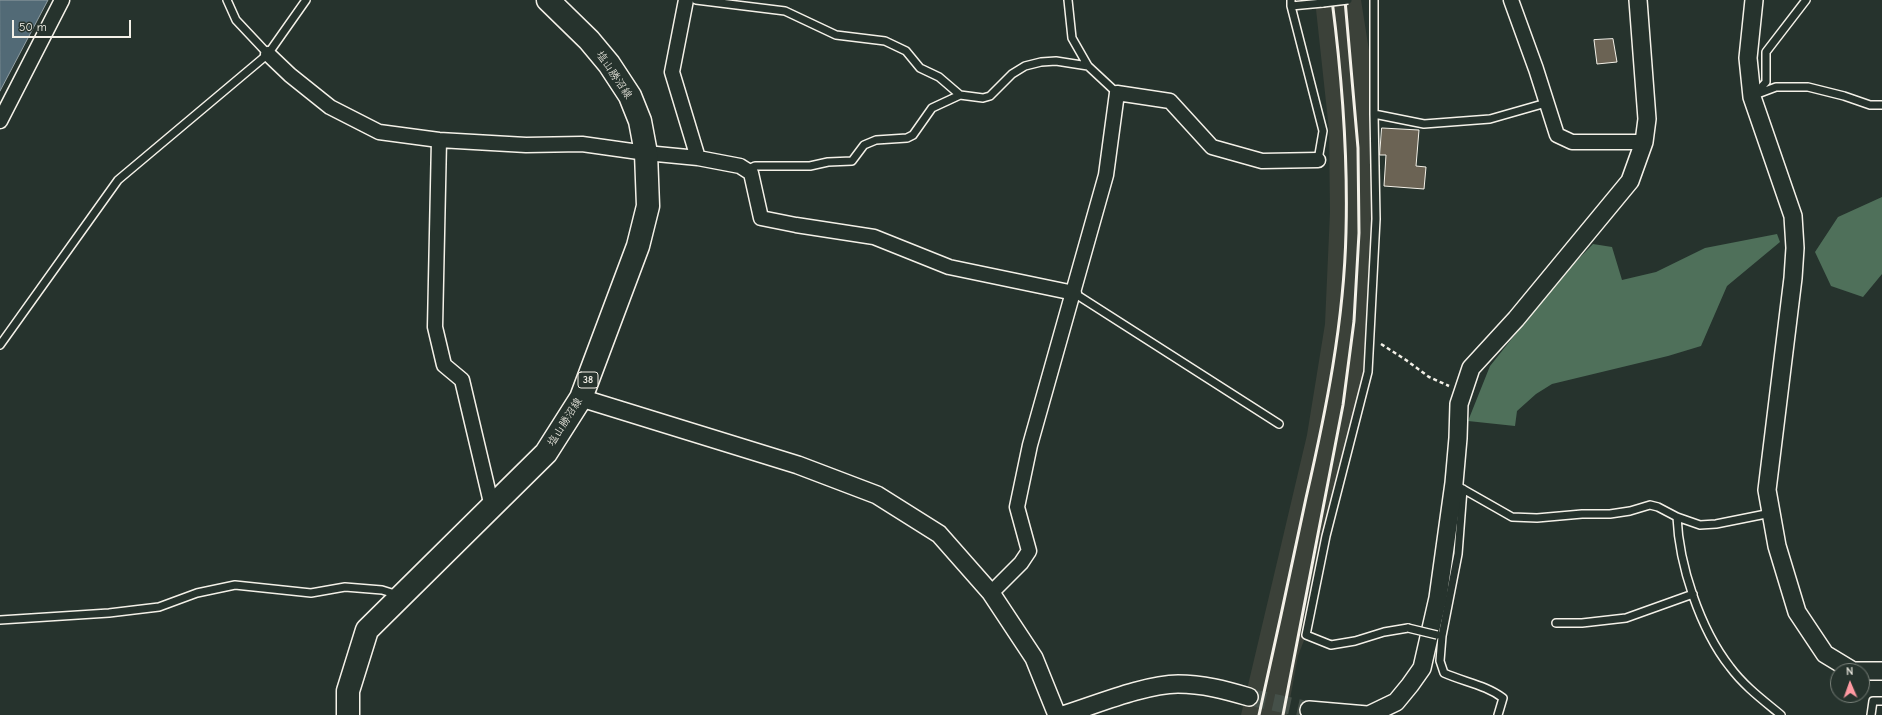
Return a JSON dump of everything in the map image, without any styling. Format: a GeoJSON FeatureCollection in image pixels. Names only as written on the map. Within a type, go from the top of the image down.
{"type":"FeatureCollection","features":[{"type":"Feature","properties":{"kind":"main road","name":"塩山勝沼線"},"geometry":{"type":"LineString","coordinates":[[348,715],[348,691],[367,630],[400,595],[546,453],[581,398],[638,246],[648,206],[646,153],[640,121],[630,96],[609,64],[589,40],[548,0]]}},
{"type":"Feature","properties":{"kind":"street"},"geometry":{"type":"LineString","coordinates":[[0,121],[62,0]]}},
{"type":"Feature","properties":{"kind":"street"},"geometry":{"type":"LineString","coordinates":[[686,0],[672,72],[698,158]]}},
{"type":"Feature","properties":{"kind":"street"},"geometry":{"type":"LineString","coordinates":[[1511,0],[1557,135],[1572,142],[1644,142]]}},
{"type":"Feature","properties":{"kind":"street"},"geometry":{"type":"LineString","coordinates":[[1309,710],[1368,715],[1396,702],[1422,668],[1438,598],[1458,486],[1459,404],[1471,368],[1516,319],[1630,180],[1644,142],[1647,119],[1638,0]]}},
{"type":"Feature","properties":{"kind":"street"},"geometry":{"type":"LineString","coordinates":[[1754,0],[1748,58],[1752,96],[1793,216],[1795,248],[1793,278],[1767,490],[1777,546],[1797,612],[1810,634],[1825,654],[1853,671],[1882,671]]}},
{"type":"Feature","properties":{"kind":"street"},"geometry":{"type":"LineString","coordinates":[[268,54],[290,75],[330,107],[379,132],[439,140],[526,145],[582,144],[646,153],[698,158],[740,166],[751,173],[761,218],[874,237],[949,267],[1074,293]]}},
{"type":"Feature","properties":{"kind":"street"},"geometry":{"type":"LineString","coordinates":[[991,593],[1021,562],[1029,551],[1017,508],[1030,446],[1106,175],[1117,93],[1170,101],[1212,146],[1262,161],[1318,160]]}},
{"type":"Feature","properties":{"kind":"street"},"geometry":{"type":"LineString","coordinates":[[439,140],[435,327],[444,365],[462,380],[492,507]]}},
{"type":"Feature","properties":{"kind":"street"},"geometry":{"type":"LineString","coordinates":[[581,398],[798,465],[877,495],[939,534],[991,593],[1034,658],[1057,715]]}},
{"type":"Feature","properties":{"kind":"street"},"geometry":{"type":"LineString","coordinates":[[1063,715],[1148,688],[1176,684],[1210,686],[1249,697]]}},
{"type":"Feature","properties":{"kind":"lane"},"geometry":{"type":"LineString","coordinates":[[227,0],[236,20],[268,54]]}},
{"type":"Feature","properties":{"kind":"lane"},"geometry":{"type":"LineString","coordinates":[[0,345],[118,180],[268,54],[306,0]]}},
{"type":"Feature","properties":{"kind":"lane"},"geometry":{"type":"LineString","coordinates":[[696,0],[785,11],[836,34],[885,41],[906,51],[920,68],[939,77],[960,95]]}},
{"type":"Feature","properties":{"kind":"lane"},"geometry":{"type":"LineString","coordinates":[[1068,0],[1072,38],[1088,66],[1117,93]]}},
{"type":"Feature","properties":{"kind":"lane"},"geometry":{"type":"LineString","coordinates":[[1318,160],[1323,131],[1291,3],[1323,3],[1348,0]]}},
{"type":"Feature","properties":{"kind":"lane"},"geometry":{"type":"LineString","coordinates":[[1374,0],[1376,219],[1368,372],[1326,536],[1306,635],[1312,639],[1331,645],[1355,641],[1384,632],[1408,628],[1440,635]]}},
{"type":"Feature","properties":{"kind":"lane"},"geometry":{"type":"LineString","coordinates":[[1752,96],[1766,82],[1766,52],[1806,0]]}},
{"type":"Feature","properties":{"kind":"lane"},"geometry":{"type":"LineString","coordinates":[[747,170],[755,166],[810,166],[828,162],[852,162],[864,145],[876,140],[907,138],[913,135],[932,108],[960,95],[983,98],[990,96],[1012,74],[1025,66],[1041,62],[1056,61],[1088,66]]}},
{"type":"Feature","properties":{"kind":"lane"},"geometry":{"type":"LineString","coordinates":[[1752,96],[1776,87],[1808,87],[1844,96],[1870,105],[1882,105]]}},
{"type":"Feature","properties":{"kind":"lane"},"geometry":{"type":"LineString","coordinates":[[1374,114],[1424,124],[1490,119],[1546,103]]}},
{"type":"Feature","properties":{"kind":"lane"},"geometry":{"type":"LineString","coordinates":[[1074,293],[1279,424]]}},
{"type":"Feature","properties":{"kind":"lane"},"geometry":{"type":"LineString","coordinates":[[1498,715],[1503,698],[1491,689],[1462,681],[1444,673],[1440,661],[1440,635],[1458,554],[1458,486],[1512,517],[1537,518],[1582,514],[1610,514],[1630,511],[1650,505],[1700,525],[1716,524],[1771,513]]}},
{"type":"Feature","properties":{"kind":"lane"},"geometry":{"type":"LineString","coordinates":[[1677,517],[1678,537],[1682,561],[1693,594],[1712,639],[1730,667],[1751,690],[1781,715]]}},
{"type":"Feature","properties":{"kind":"lane"},"geometry":{"type":"LineString","coordinates":[[0,620],[109,613],[159,607],[197,593],[235,586],[311,593],[345,587],[382,590],[400,595]]}},
{"type":"Feature","properties":{"kind":"lane"},"geometry":{"type":"LineString","coordinates":[[1556,623],[1582,623],[1626,618],[1693,594]]}},
{"type":"Feature","properties":{"kind":"lane"},"geometry":{"type":"LineString","coordinates":[[1871,715],[1874,701],[1882,701]]}},
{"type":"Feature","properties":{"kind":"path"},"geometry":{"type":"LineString","coordinates":[[1369,338],[1406,360],[1429,377],[1462,393]]}},
{"type":"Feature","properties":{"kind":"shaded area"},"geometry":{"type":"Polygon","coordinates":[[[1315,0],[1361,0],[1374,82],[1375,164],[1368,372],[1306,635],[1298,656],[1287,715],[1241,715],[1307,435],[1325,324],[1330,212],[1329,130],[1315,0]]]}},
{"type":"Feature","properties":{"kind":"green space"},"geometry":{"type":"Polygon","coordinates":[[[1882,197],[1882,274],[1863,297],[1831,286],[1815,252],[1838,217],[1882,197]]]}},
{"type":"Feature","properties":{"kind":"green space"},"geometry":{"type":"Polygon","coordinates":[[[1777,234],[1780,242],[1727,286],[1701,346],[1668,356],[1552,384],[1536,394],[1517,411],[1515,426],[1468,421],[1490,366],[1562,276],[1593,244],[1612,247],[1622,280],[1656,272],[1705,248],[1777,234]]]}},
{"type":"Feature","properties":{"kind":"water"},"geometry":{"type":"Polygon","coordinates":[[[0,0],[48,0],[0,91],[0,0]]]}},
{"type":"Feature","properties":{"kind":"building"},"geometry":{"type":"Polygon","coordinates":[[[1613,39],[1617,62],[1597,64],[1594,40],[1613,39]]]}},
{"type":"Feature","properties":{"kind":"building"},"geometry":{"type":"Polygon","coordinates":[[[1382,128],[1419,130],[1416,166],[1426,167],[1424,189],[1384,186],[1386,155],[1380,155],[1382,128]]]}},
{"type":"Feature","properties":{"kind":"tunnel"},"geometry":{"type":"LineString","coordinates":[[1249,697],[1309,710]]}},
{"type":"Feature","properties":{"kind":"railway"},"geometry":{"type":"LineString","coordinates":[[1259,715],[1327,399],[1342,299],[1345,266],[1346,174],[1339,58],[1332,0]]}},
{"type":"Feature","properties":{"kind":"railway"},"geometry":{"type":"LineString","coordinates":[[1283,715],[1343,405],[1354,321],[1359,233],[1358,148],[1345,0]]}}]}
